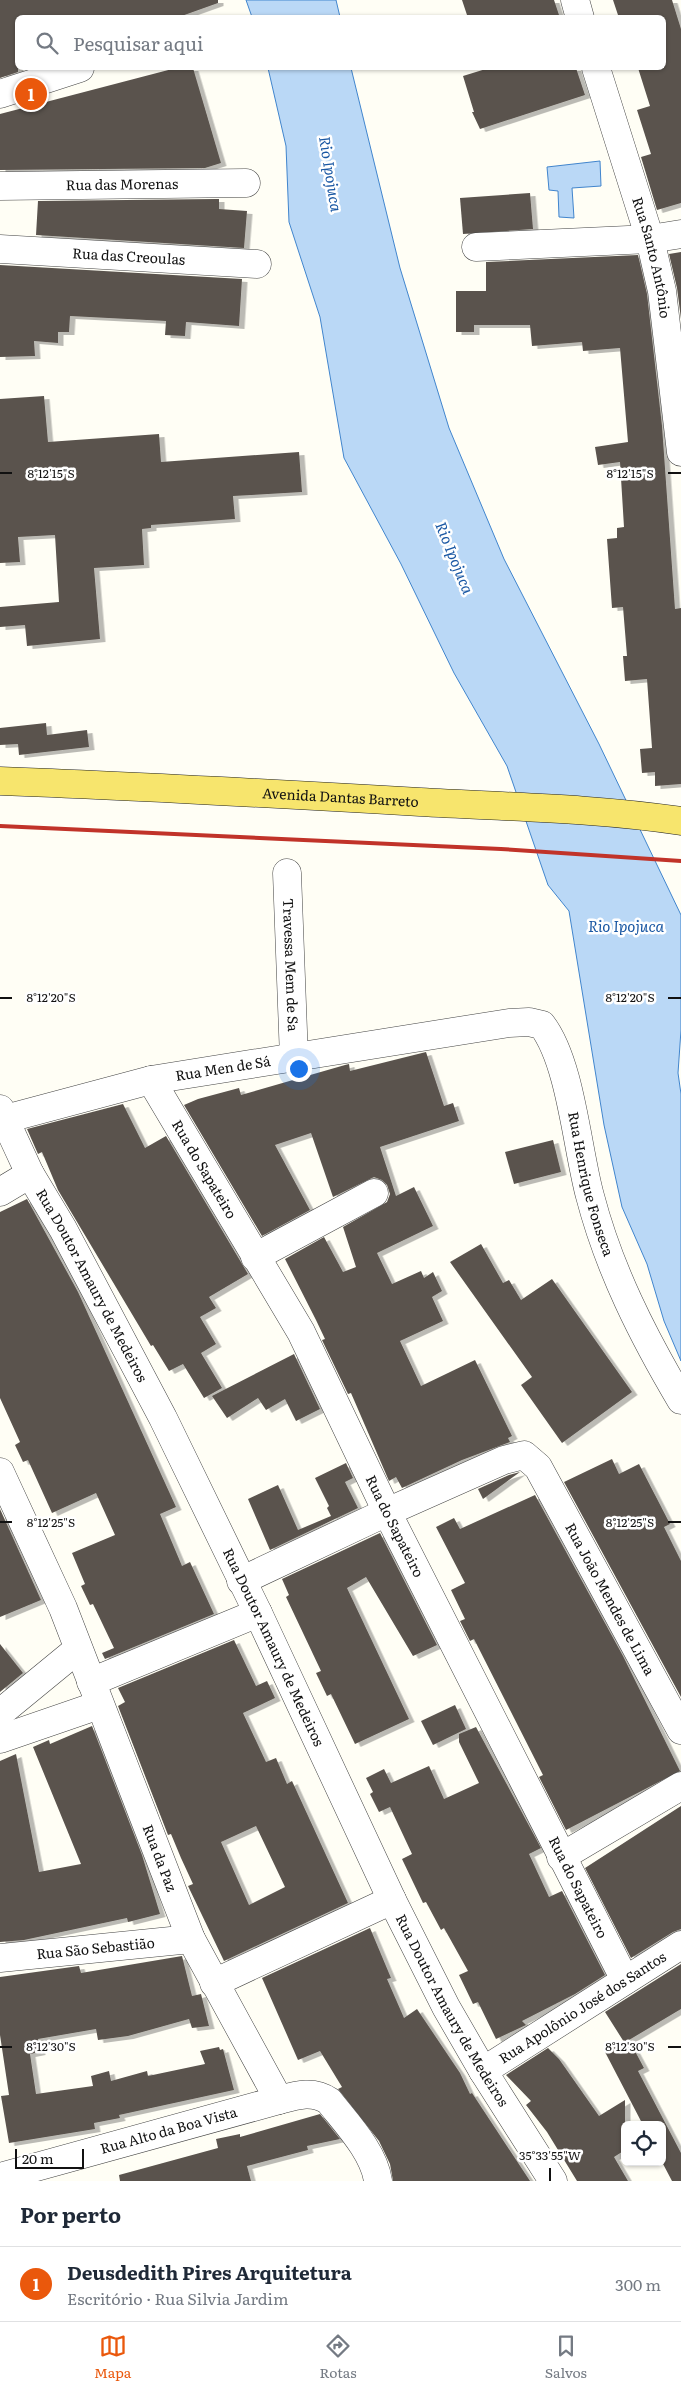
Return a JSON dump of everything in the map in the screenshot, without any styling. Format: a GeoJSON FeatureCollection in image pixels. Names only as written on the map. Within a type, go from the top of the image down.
{"type":"FeatureCollection","features":[{"type":"Feature","properties":{"kind":"main road","name":"Avenida Dantas Barreto"},"geometry":{"type":"LineString","coordinates":[[0,782],[153,787],[540,809],[637,815],[681,821]]}},
{"type":"Feature","properties":{"kind":"street"},"geometry":{"type":"LineString","coordinates":[[575,0],[579,15]]}},
{"type":"Feature","properties":{"kind":"street"},"geometry":{"type":"LineString","coordinates":[[0,94],[74,70]]}},
{"type":"Feature","properties":{"kind":"street","name":"Rua Santo Antônio"},"geometry":{"type":"LineString","coordinates":[[597,70],[650,239],[662,291],[681,452]]}},
{"type":"Feature","properties":{"kind":"street","name":"Rua das Morenas"},"geometry":{"type":"LineString","coordinates":[[0,186],[246,183]]}},
{"type":"Feature","properties":{"kind":"street"},"geometry":{"type":"LineString","coordinates":[[476,247],[650,239],[681,234]]}},
{"type":"Feature","properties":{"kind":"street","name":"Rua das Creoulas"},"geometry":{"type":"LineString","coordinates":[[0,249],[257,264]]}},
{"type":"Feature","properties":{"kind":"street","name":"Travessa Mem de Sa"},"geometry":{"type":"LineString","coordinates":[[287,873],[294,1058]]}},
{"type":"Feature","properties":{"kind":"street","name":"Rua Henrique Fonseca"},"geometry":{"type":"LineString","coordinates":[[474,1029],[509,1023],[529,1022],[542,1025],[551,1037],[565,1080],[590,1197],[606,1246],[637,1324],[681,1400]]}},
{"type":"Feature","properties":{"kind":"street","name":"Rua Men de Sá"},"geometry":{"type":"LineString","coordinates":[[2,1114],[151,1080],[474,1029]]}},
{"type":"Feature","properties":{"kind":"street","name":"Rua do Sapateiro"},"geometry":{"type":"LineString","coordinates":[[151,1080],[301,1332],[387,1512],[625,1980]]}},
{"type":"Feature","properties":{"kind":"street","name":"Rua Doutor Amaury de Medeiros"},"geometry":{"type":"LineString","coordinates":[[2,1114],[30,1174],[63,1229],[162,1418],[258,1613],[392,1900],[446,2007],[483,2071],[554,2181]]}},
{"type":"Feature","properties":{"kind":"street"},"geometry":{"type":"LineString","coordinates":[[0,1192],[30,1174]]}},
{"type":"Feature","properties":{"kind":"street"},"geometry":{"type":"LineString","coordinates":[[255,1257],[374,1194]]}},
{"type":"Feature","properties":{"kind":"street","name":"Rua João Mendes de Lima"},"geometry":{"type":"LineString","coordinates":[[387,1512],[519,1455],[529,1457],[538,1467],[681,1730]]}},
{"type":"Feature","properties":{"kind":"street","name":"Rua da Paz"},"geometry":{"type":"LineString","coordinates":[[0,1472],[63,1608],[192,1939],[214,1983],[279,2100]]}},
{"type":"Feature","properties":{"kind":"street"},"geometry":{"type":"LineString","coordinates":[[241,1581],[387,1512]]}},
{"type":"Feature","properties":{"kind":"street"},"geometry":{"type":"LineString","coordinates":[[0,1739],[258,1613]]}},
{"type":"Feature","properties":{"kind":"street"},"geometry":{"type":"LineString","coordinates":[[0,1713],[78,1649]]}},
{"type":"Feature","properties":{"kind":"street"},"geometry":{"type":"LineString","coordinates":[[561,1857],[681,1786]]}},
{"type":"Feature","properties":{"kind":"street"},"geometry":{"type":"LineString","coordinates":[[214,1983],[392,1900]]}},
{"type":"Feature","properties":{"kind":"street","name":"Rua São Sebastião"},"geometry":{"type":"LineString","coordinates":[[0,1958],[192,1939]]}},
{"type":"Feature","properties":{"kind":"street","name":"Rua Apolônio José dos Santos"},"geometry":{"type":"LineString","coordinates":[[483,2071],[681,1945]]}},
{"type":"Feature","properties":{"kind":"street"},"geometry":{"type":"LineString","coordinates":[[279,2100],[307,2094],[322,2097],[329,2101],[363,2147],[376,2171],[378,2181]]}},
{"type":"Feature","properties":{"kind":"street","name":"Rua Alto da Boa Vista"},"geometry":{"type":"LineString","coordinates":[[0,2177],[279,2100]]}},
{"type":"Feature","properties":{"kind":"water"},"geometry":{"type":"Polygon","coordinates":[[[246,0],[336,0],[340,15],[251,15],[246,0]]]}},
{"type":"Feature","properties":{"kind":"water","name":"Rio Ipojuca"},"geometry":{"type":"Polygon","coordinates":[[[268,70],[351,70],[400,268],[449,428],[504,559],[599,744],[681,915],[681,1030],[678,1073],[681,1094],[681,1361],[664,1321],[647,1264],[622,1207],[604,1125],[569,911],[548,885],[507,766],[454,673],[401,564],[344,458],[320,317],[289,222],[286,146],[268,70]]]}},
{"type":"Feature","properties":{"kind":"water"},"geometry":{"type":"Polygon","coordinates":[[[600,161],[601,186],[572,188],[574,218],[559,217],[558,191],[549,190],[547,167],[600,161]]]}},
{"type":"Feature","properties":{"kind":"building"},"geometry":{"type":"Polygon","coordinates":[[[0,0],[218,0],[218,3],[184,15],[15,15],[15,70],[18,70],[18,72],[0,78],[0,0]]]}},
{"type":"Feature","properties":{"kind":"building"},"geometry":{"type":"Polygon","coordinates":[[[462,0],[554,0],[559,15],[467,15],[462,0]]]}},
{"type":"Feature","properties":{"kind":"building"},"geometry":{"type":"Polygon","coordinates":[[[613,0],[672,0],[681,29],[681,203],[657,210],[641,157],[651,154],[637,110],[650,106],[639,70],[666,70],[666,15],[618,15],[613,0]]]}},
{"type":"Feature","properties":{"kind":"building"},"geometry":{"type":"Polygon","coordinates":[[[168,70],[194,70],[221,163],[205,168],[0,170],[0,114],[168,70]]]}},
{"type":"Feature","properties":{"kind":"building"},"geometry":{"type":"Polygon","coordinates":[[[482,70],[577,70],[585,95],[480,129],[472,112],[474,112],[463,76],[482,70]]]}},
{"type":"Feature","properties":{"kind":"building"},"geometry":{"type":"Polygon","coordinates":[[[530,193],[533,229],[463,234],[460,198],[530,193]]]}},
{"type":"Feature","properties":{"kind":"building"},"geometry":{"type":"Polygon","coordinates":[[[219,199],[219,209],[247,211],[244,248],[36,235],[38,201],[219,199]]]}},
{"type":"Feature","properties":{"kind":"building"},"geometry":{"type":"Polygon","coordinates":[[[681,252],[681,319],[677,288],[669,254],[681,252]]]}},
{"type":"Feature","properties":{"kind":"building"},"geometry":{"type":"Polygon","coordinates":[[[638,255],[647,294],[662,426],[675,609],[681,608],[681,784],[655,786],[655,772],[642,773],[640,749],[652,748],[647,679],[625,681],[623,656],[627,656],[623,607],[612,608],[607,539],[617,538],[617,528],[624,527],[620,462],[598,465],[595,447],[628,442],[620,348],[583,351],[582,342],[532,346],[530,325],[474,325],[474,332],[456,332],[456,291],[486,291],[486,262],[638,255]]]}},
{"type":"Feature","properties":{"kind":"building"},"geometry":{"type":"Polygon","coordinates":[[[0,265],[242,279],[239,326],[186,322],[185,336],[165,335],[166,321],[70,316],[69,332],[58,332],[58,343],[34,341],[35,356],[0,357],[0,265]]]}},
{"type":"Feature","properties":{"kind":"building"},"geometry":{"type":"Polygon","coordinates":[[[44,396],[48,442],[159,434],[161,462],[299,452],[302,492],[233,496],[235,519],[151,525],[151,528],[142,529],[144,565],[94,568],[100,639],[27,646],[25,625],[0,627],[0,607],[59,602],[55,535],[18,537],[20,562],[0,563],[0,399],[44,396]]]}},
{"type":"Feature","properties":{"kind":"building"},"geometry":{"type":"Polygon","coordinates":[[[46,723],[47,735],[87,730],[89,747],[19,755],[18,744],[0,745],[0,728],[46,723]]]}},
{"type":"Feature","properties":{"kind":"building"},"geometry":{"type":"Polygon","coordinates":[[[426,1052],[444,1106],[453,1103],[459,1121],[380,1147],[396,1196],[414,1187],[433,1226],[377,1253],[392,1284],[421,1271],[424,1278],[433,1272],[442,1291],[432,1297],[443,1321],[400,1341],[421,1386],[475,1360],[512,1436],[508,1438],[510,1442],[462,1460],[402,1488],[396,1477],[389,1481],[351,1393],[348,1394],[322,1340],[325,1339],[285,1259],[324,1237],[343,1272],[356,1267],[343,1227],[387,1202],[390,1194],[387,1185],[382,1180],[374,1177],[333,1197],[311,1133],[275,1145],[310,1210],[262,1236],[184,1105],[198,1099],[239,1088],[241,1095],[349,1064],[350,1071],[426,1052]]]}},
{"type":"Feature","properties":{"kind":"building"},"geometry":{"type":"Polygon","coordinates":[[[123,1104],[145,1148],[166,1136],[248,1274],[209,1297],[216,1308],[200,1317],[216,1344],[201,1353],[222,1388],[204,1398],[183,1364],[169,1371],[153,1345],[151,1346],[58,1190],[42,1152],[38,1154],[27,1129],[123,1104]]]}},
{"type":"Feature","properties":{"kind":"building"},"geometry":{"type":"Polygon","coordinates":[[[553,1140],[561,1172],[514,1184],[505,1152],[553,1140]]]}},
{"type":"Feature","properties":{"kind":"building"},"geometry":{"type":"Polygon","coordinates":[[[27,1199],[78,1292],[176,1507],[160,1514],[182,1566],[190,1562],[214,1614],[105,1659],[102,1653],[114,1648],[93,1604],[90,1605],[81,1586],[85,1584],[72,1553],[115,1535],[96,1493],[52,1513],[28,1460],[23,1462],[15,1445],[20,1442],[0,1398],[0,1212],[27,1199]]]}},
{"type":"Feature","properties":{"kind":"building"},"geometry":{"type":"Polygon","coordinates":[[[481,1244],[503,1283],[509,1280],[521,1300],[552,1279],[632,1392],[562,1443],[521,1385],[532,1377],[450,1262],[481,1244]]]}},
{"type":"Feature","properties":{"kind":"building"},"geometry":{"type":"Polygon","coordinates":[[[294,1354],[320,1409],[296,1421],[285,1399],[266,1410],[258,1398],[227,1418],[212,1396],[294,1354]]]}},
{"type":"Feature","properties":{"kind":"building"},"geometry":{"type":"Polygon","coordinates":[[[612,1459],[619,1474],[639,1464],[670,1524],[664,1527],[681,1561],[681,1697],[564,1482],[612,1459]]]}},
{"type":"Feature","properties":{"kind":"building"},"geometry":{"type":"Polygon","coordinates":[[[346,1463],[353,1478],[345,1482],[358,1508],[270,1550],[248,1499],[278,1485],[298,1530],[331,1516],[327,1508],[329,1506],[315,1478],[346,1463]]]}},
{"type":"Feature","properties":{"kind":"building"},"geometry":{"type":"Polygon","coordinates":[[[520,1472],[483,1499],[478,1489],[520,1472]]]}},
{"type":"Feature","properties":{"kind":"building"},"geometry":{"type":"Polygon","coordinates":[[[535,1495],[623,1656],[680,1771],[566,1830],[539,1777],[543,1775],[474,1639],[470,1641],[460,1621],[465,1619],[451,1590],[465,1583],[436,1527],[454,1518],[460,1529],[535,1495]]]}},
{"type":"Feature","properties":{"kind":"building"},"geometry":{"type":"Polygon","coordinates":[[[0,1509],[41,1600],[0,1617],[0,1509]]]}},
{"type":"Feature","properties":{"kind":"building"},"geometry":{"type":"Polygon","coordinates":[[[380,1533],[437,1645],[413,1656],[366,1577],[347,1588],[409,1719],[355,1744],[331,1694],[327,1696],[316,1673],[321,1671],[286,1597],[289,1595],[282,1579],[380,1533]]]}},
{"type":"Feature","properties":{"kind":"building"},"geometry":{"type":"Polygon","coordinates":[[[234,1640],[256,1686],[267,1681],[275,1698],[243,1713],[266,1762],[276,1758],[287,1784],[292,1781],[348,1903],[224,1961],[188,1886],[193,1884],[171,1834],[168,1835],[118,1706],[125,1702],[118,1688],[234,1640]],[[256,1826],[221,1842],[249,1905],[285,1887],[256,1826]]]}},
{"type":"Feature","properties":{"kind":"building"},"geometry":{"type":"Polygon","coordinates":[[[0,1644],[23,1673],[0,1692],[0,1644]]]}},
{"type":"Feature","properties":{"kind":"building"},"geometry":{"type":"Polygon","coordinates":[[[455,1705],[466,1729],[433,1745],[421,1721],[455,1705]]]}},
{"type":"Feature","properties":{"kind":"building"},"geometry":{"type":"Polygon","coordinates":[[[92,1726],[142,1855],[160,1914],[128,1922],[127,1918],[24,1940],[0,1942],[0,1761],[16,1754],[39,1872],[81,1864],[33,1747],[49,1740],[50,1744],[92,1726]]]}},
{"type":"Feature","properties":{"kind":"building"},"geometry":{"type":"Polygon","coordinates":[[[476,1727],[541,1848],[529,1854],[549,1897],[562,1891],[605,1975],[575,1994],[522,2021],[526,2025],[496,2039],[478,2002],[473,2004],[459,1975],[468,1971],[444,1928],[441,1930],[426,1902],[423,1903],[402,1859],[412,1854],[390,1807],[379,1812],[370,1794],[373,1792],[366,1778],[384,1769],[391,1783],[429,1766],[444,1799],[479,1783],[459,1742],[459,1734],[476,1727]]]}},
{"type":"Feature","properties":{"kind":"building"},"geometry":{"type":"Polygon","coordinates":[[[681,1806],[681,1929],[631,1958],[585,1868],[681,1806]]]}},
{"type":"Feature","properties":{"kind":"building"},"geometry":{"type":"Polygon","coordinates":[[[370,1928],[391,1978],[387,1979],[404,2018],[417,2009],[460,2073],[470,2094],[472,2093],[530,2181],[393,2181],[390,2164],[379,2141],[338,2089],[342,2087],[320,2051],[298,2060],[262,1978],[370,1928]]]}},
{"type":"Feature","properties":{"kind":"building"},"geometry":{"type":"Polygon","coordinates":[[[182,1956],[192,1996],[201,1994],[209,2026],[192,2028],[189,2019],[128,2036],[98,2040],[96,2029],[38,2039],[40,2052],[30,2054],[36,2094],[93,2086],[91,2076],[109,2071],[111,2081],[147,2071],[148,2076],[205,2064],[200,2051],[219,2047],[220,2050],[223,2049],[234,2090],[119,2115],[120,2118],[94,2123],[95,2129],[9,2143],[1,2096],[9,2095],[0,2035],[0,1977],[79,1966],[81,1973],[182,1956]]]}},
{"type":"Feature","properties":{"kind":"building"},"geometry":{"type":"Polygon","coordinates":[[[681,1964],[681,2009],[629,2040],[644,2068],[638,2071],[664,2121],[641,2121],[605,2052],[624,2042],[605,2012],[681,1964]]]}},
{"type":"Feature","properties":{"kind":"building"},"geometry":{"type":"Polygon","coordinates":[[[548,2048],[559,2059],[599,2116],[625,2100],[625,2121],[621,2121],[621,2153],[614,2157],[628,2181],[577,2181],[547,2132],[526,2105],[531,2101],[506,2075],[548,2048]]]}},
{"type":"Feature","properties":{"kind":"building"},"geometry":{"type":"Polygon","coordinates":[[[320,2114],[340,2139],[307,2146],[308,2150],[247,2166],[251,2181],[120,2181],[119,2175],[218,2148],[216,2139],[240,2134],[240,2137],[320,2114]]]}},
{"type":"Feature","properties":{"kind":"building"},"geometry":{"type":"Polygon","coordinates":[[[666,2124],[681,2153],[681,2181],[672,2181],[664,2166],[666,2166],[666,2124]]]}},
{"type":"Feature","properties":{"kind":"railway"},"geometry":{"type":"LineString","coordinates":[[0,826],[501,849],[681,861]]}},
{"type":"Feature","properties":{"kind":"place","name":"Deusdedith Pires Arquitetura"},"geometry":{"type":"Point","coordinates":[31,94]}}]}
